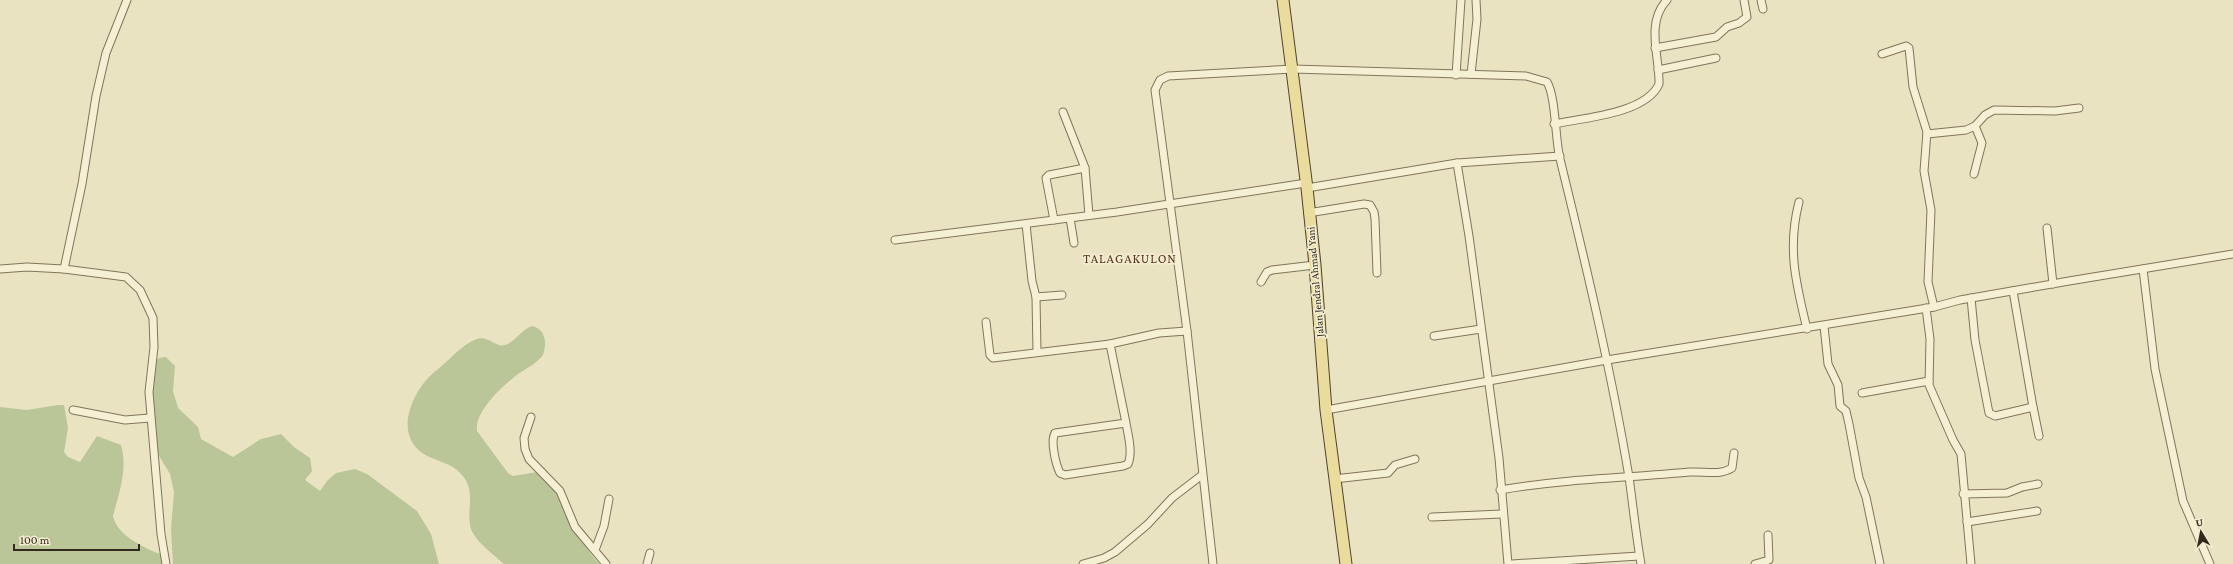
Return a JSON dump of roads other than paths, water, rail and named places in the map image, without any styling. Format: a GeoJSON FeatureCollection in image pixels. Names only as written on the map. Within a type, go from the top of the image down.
{"type":"FeatureCollection","features":[{"type":"Feature","properties":{"kind":"main road","name":"Jalan Jendral Ahmad Yani"},"geometry":{"type":"LineString","coordinates":[[1283,0],[1307,185],[1308,213],[1315,265],[1326,410],[1346,564]]}},
{"type":"Feature","properties":{"kind":"street"},"geometry":{"type":"LineString","coordinates":[[64,269],[82,184],[96,96],[106,53],[127,0]]}},
{"type":"Feature","properties":{"kind":"street"},"geometry":{"type":"LineString","coordinates":[[1456,75],[1461,0]]}},
{"type":"Feature","properties":{"kind":"street"},"geometry":{"type":"LineString","coordinates":[[1471,74],[1477,19],[1476,0]]}},
{"type":"Feature","properties":{"kind":"street"},"geometry":{"type":"LineString","coordinates":[[1554,124],[1638,105],[1649,98],[1658,86],[1658,70],[1655,48],[1659,12],[1667,0]]}},
{"type":"Feature","properties":{"kind":"street"},"geometry":{"type":"LineString","coordinates":[[1655,48],[1716,37],[1727,27],[1739,23],[1747,17],[1744,0]]}},
{"type":"Feature","properties":{"kind":"street"},"geometry":{"type":"LineString","coordinates":[[1761,0],[1763,9]]}},
{"type":"Feature","properties":{"kind":"street"},"geometry":{"type":"LineString","coordinates":[[1882,54],[1906,46],[1909,48],[1913,87],[1927,134],[1924,171],[1932,210],[1928,282],[1930,307],[1929,381],[1934,398],[1961,454],[1963,494],[1970,564]]}},
{"type":"Feature","properties":{"kind":"street"},"geometry":{"type":"LineString","coordinates":[[1658,70],[1716,58]]}},
{"type":"Feature","properties":{"kind":"street"},"geometry":{"type":"LineString","coordinates":[[1213,564],[1206,489],[1202,475],[1187,331],[1168,204],[1155,90],[1160,80],[1168,76],[1203,72],[1293,69],[1526,76],[1544,80],[1548,84],[1560,156],[1607,360],[1629,477],[1641,564]]}},
{"type":"Feature","properties":{"kind":"street"},"geometry":{"type":"LineString","coordinates":[[1927,134],[1966,130],[1975,126],[1994,110],[2055,111],[2079,108]]}},
{"type":"Feature","properties":{"kind":"street"},"geometry":{"type":"LineString","coordinates":[[1063,112],[1085,168],[1089,215]]}},
{"type":"Feature","properties":{"kind":"street"},"geometry":{"type":"LineString","coordinates":[[1974,174],[1982,143],[1975,126]]}},
{"type":"Feature","properties":{"kind":"street"},"geometry":{"type":"LineString","coordinates":[[895,240],[1026,224],[1456,164],[1560,156]]}},
{"type":"Feature","properties":{"kind":"street"},"geometry":{"type":"LineString","coordinates":[[1456,164],[1499,458],[1502,514],[1508,564]]}},
{"type":"Feature","properties":{"kind":"street"},"geometry":{"type":"LineString","coordinates":[[1054,220],[1046,180],[1047,176],[1085,168]]}},
{"type":"Feature","properties":{"kind":"street"},"geometry":{"type":"LineString","coordinates":[[1799,202],[1792,245],[1797,286],[1807,329]]}},
{"type":"Feature","properties":{"kind":"street"},"geometry":{"type":"LineString","coordinates":[[1308,213],[1364,204],[1372,207],[1375,219],[1377,273]]}},
{"type":"Feature","properties":{"kind":"street"},"geometry":{"type":"LineString","coordinates":[[1070,218],[1074,243]]}},
{"type":"Feature","properties":{"kind":"street"},"geometry":{"type":"LineString","coordinates":[[1026,224],[1032,281],[1036,297],[1037,352]]}},
{"type":"Feature","properties":{"kind":"street"},"geometry":{"type":"LineString","coordinates":[[2047,228],[2053,284]]}},
{"type":"Feature","properties":{"kind":"street"},"geometry":{"type":"LineString","coordinates":[[1326,410],[1607,360],[1807,329],[1930,307],[1971,298],[2233,254]]}},
{"type":"Feature","properties":{"kind":"street"},"geometry":{"type":"LineString","coordinates":[[1261,282],[1267,272],[1272,270],[1315,265]]}},
{"type":"Feature","properties":{"kind":"street"},"geometry":{"type":"LineString","coordinates":[[0,269],[26,267],[64,269],[126,277],[133,281],[146,299],[153,318],[155,331],[149,379],[150,418],[161,534],[166,564]]}},
{"type":"Feature","properties":{"kind":"street"},"geometry":{"type":"LineString","coordinates":[[2143,269],[2155,369],[2183,501],[2210,564]]}},
{"type":"Feature","properties":{"kind":"street"},"geometry":{"type":"LineString","coordinates":[[2013,291],[2039,436]]}},
{"type":"Feature","properties":{"kind":"street"},"geometry":{"type":"LineString","coordinates":[[1036,297],[1062,295]]}},
{"type":"Feature","properties":{"kind":"street"},"geometry":{"type":"LineString","coordinates":[[1971,298],[1975,340],[1988,413],[1994,416],[2033,407]]}},
{"type":"Feature","properties":{"kind":"street"},"geometry":{"type":"LineString","coordinates":[[986,322],[991,356],[995,358],[1110,344],[1159,333],[1187,331]]}},
{"type":"Feature","properties":{"kind":"street"},"geometry":{"type":"LineString","coordinates":[[1824,326],[1828,364],[1838,385],[1840,406],[1846,411],[1859,478],[1866,497],[1880,564]]}},
{"type":"Feature","properties":{"kind":"street"},"geometry":{"type":"LineString","coordinates":[[1434,336],[1481,329]]}},
{"type":"Feature","properties":{"kind":"street"},"geometry":{"type":"LineString","coordinates":[[1110,344],[1126,423],[1130,459],[1128,464],[1065,475],[1060,473],[1053,435],[1055,433],[1126,423]]}},
{"type":"Feature","properties":{"kind":"street"},"geometry":{"type":"LineString","coordinates":[[1862,393],[1929,381]]}},
{"type":"Feature","properties":{"kind":"street"},"geometry":{"type":"LineString","coordinates":[[73,410],[125,420],[150,418]]}},
{"type":"Feature","properties":{"kind":"street"},"geometry":{"type":"LineString","coordinates":[[530,417],[524,438],[524,449],[530,459],[560,491],[575,527],[606,564]]}},
{"type":"Feature","properties":{"kind":"street"},"geometry":{"type":"LineString","coordinates":[[1500,490],[1542,483],[1693,472],[1727,471],[1732,468],[1734,453]]}},
{"type":"Feature","properties":{"kind":"street"},"geometry":{"type":"LineString","coordinates":[[1334,479],[1388,473],[1395,465],[1414,459]]}},
{"type":"Feature","properties":{"kind":"street"},"geometry":{"type":"LineString","coordinates":[[1083,564],[1104,558],[1115,552],[1148,524],[1172,498],[1202,475]]}},
{"type":"Feature","properties":{"kind":"street"},"geometry":{"type":"LineString","coordinates":[[1963,494],[2008,493],[2022,487],[2038,484]]}},
{"type":"Feature","properties":{"kind":"street"},"geometry":{"type":"LineString","coordinates":[[594,550],[604,526],[609,499]]}},
{"type":"Feature","properties":{"kind":"street"},"geometry":{"type":"LineString","coordinates":[[1966,522],[2037,510]]}},
{"type":"Feature","properties":{"kind":"street"},"geometry":{"type":"LineString","coordinates":[[1432,517],[1502,514]]}},
{"type":"Feature","properties":{"kind":"street"},"geometry":{"type":"LineString","coordinates":[[1754,564],[1769,560],[1768,535]]}},
{"type":"Feature","properties":{"kind":"street"},"geometry":{"type":"LineString","coordinates":[[647,564],[650,553]]}},
{"type":"Feature","properties":{"kind":"street"},"geometry":{"type":"LineString","coordinates":[[1512,564],[1639,556]]}},
{"type":"Feature","properties":{"kind":"district","name":"TALAGAKULON"},"geometry":{"type":"Point","coordinates":[1130,258]}}]}
